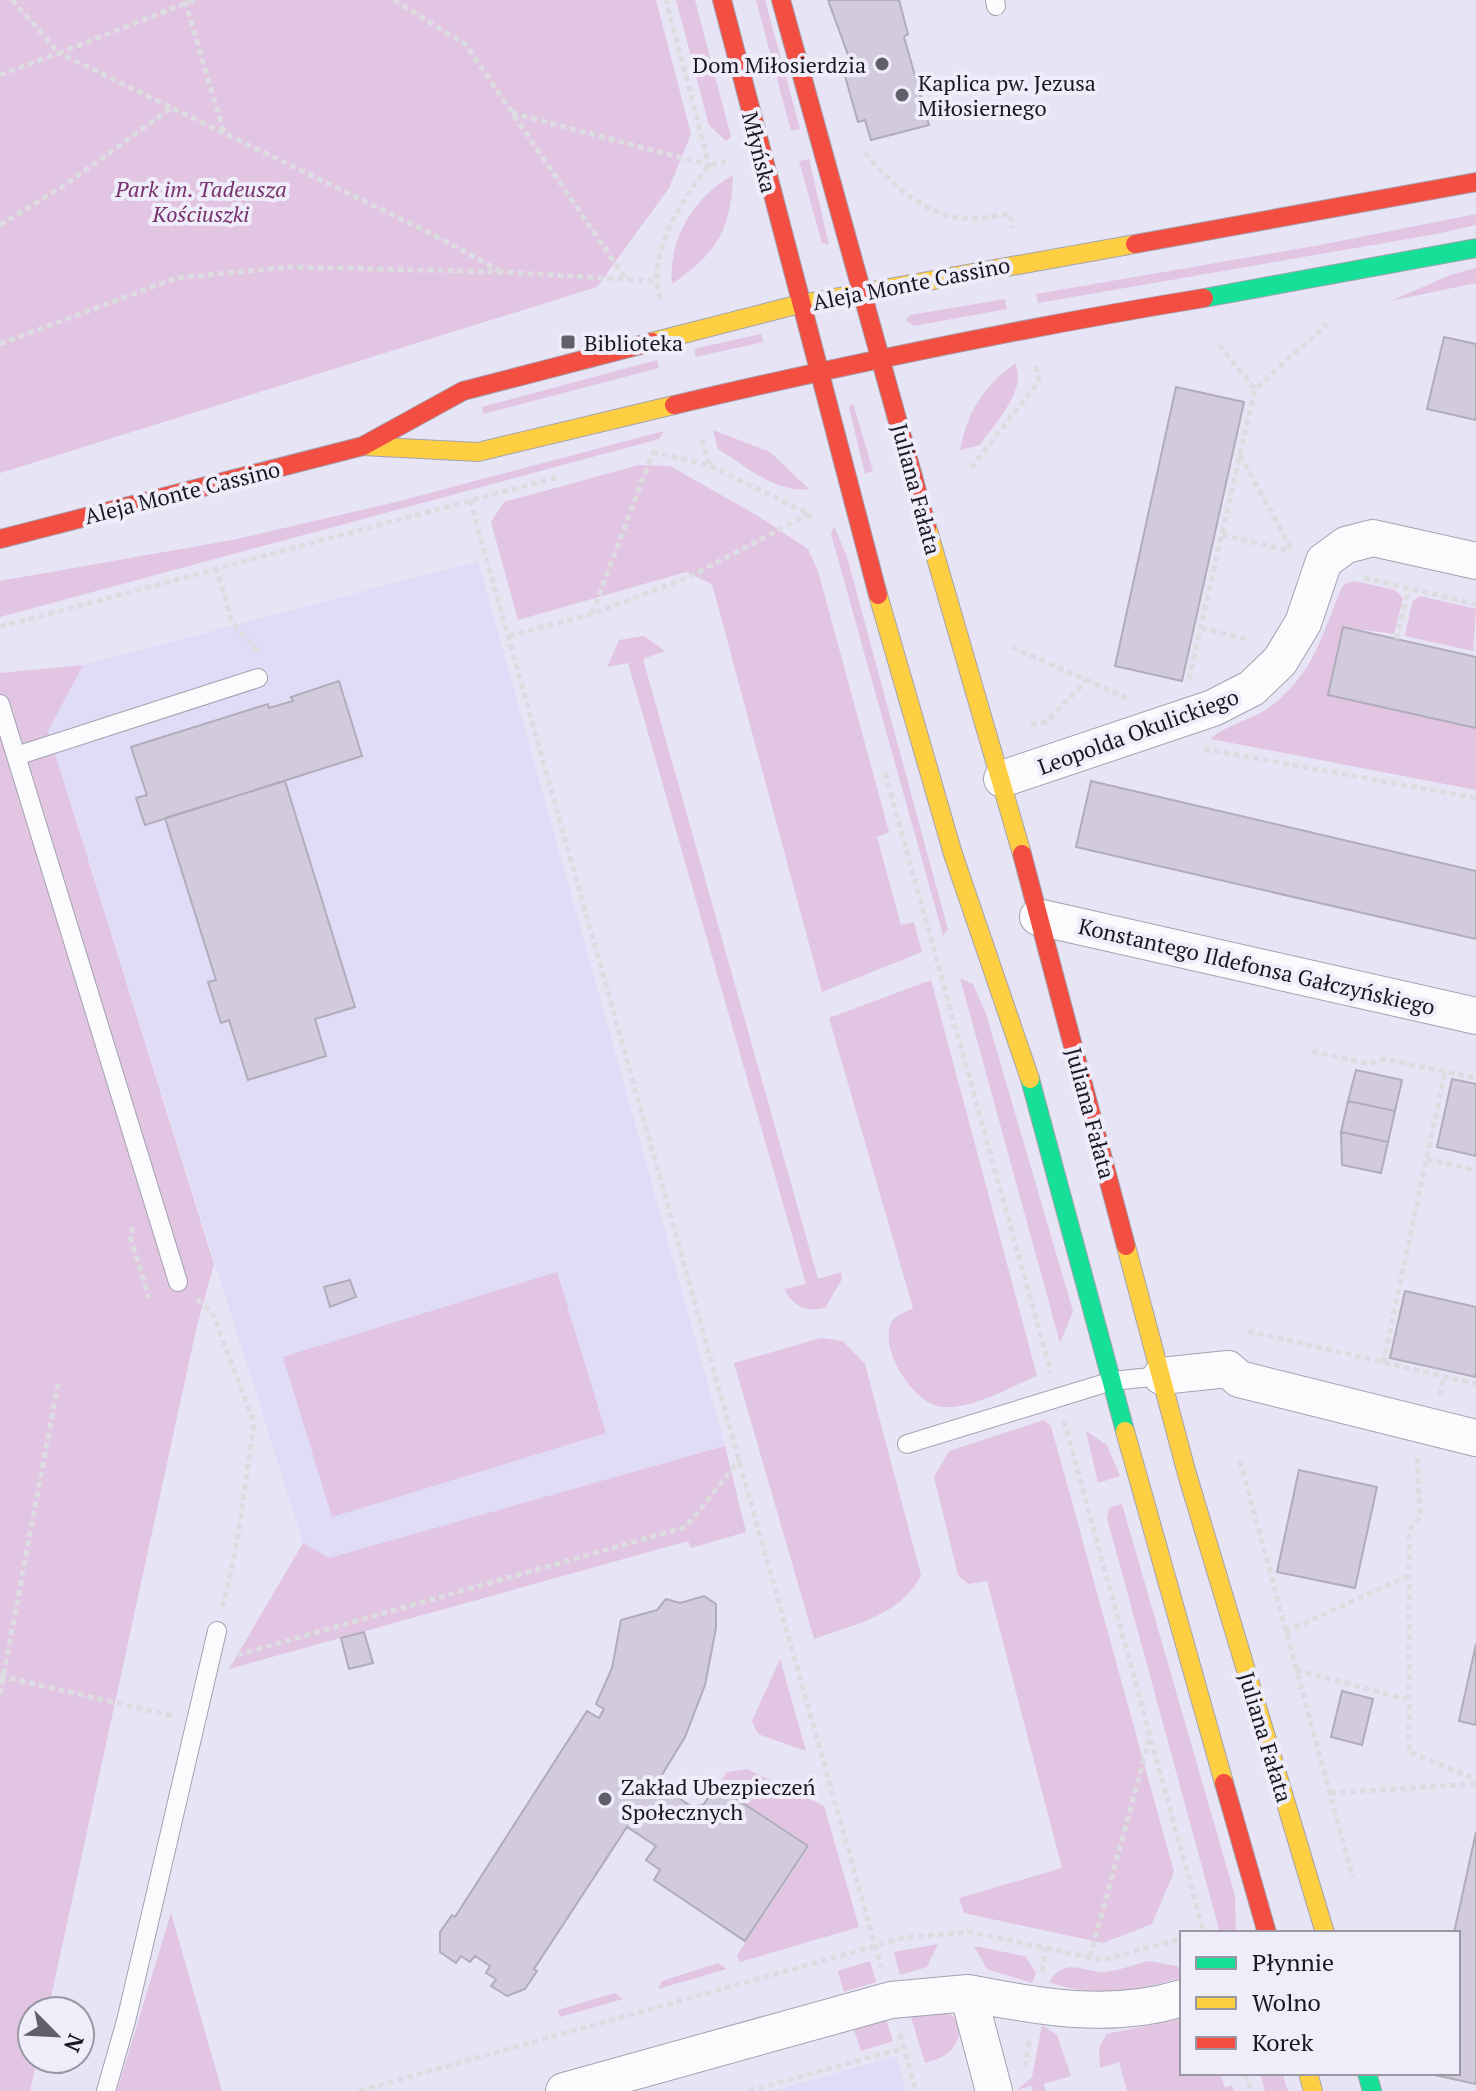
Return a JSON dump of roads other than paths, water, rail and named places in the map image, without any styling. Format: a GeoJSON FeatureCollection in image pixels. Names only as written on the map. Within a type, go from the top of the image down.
{"type":"FeatureCollection","features":[{"type":"Feature","properties":{"kind":"street","name":"Młyńska"},"geometry":{"type":"LineString","coordinates":[[722,0],[800,304]]}},
{"type":"Feature","properties":{"kind":"street"},"geometry":{"type":"LineString","coordinates":[[781,0],[861,292]]}},
{"type":"Feature","properties":{"kind":"street","name":"Aleja Monte Cassino"},"geometry":{"type":"LineString","coordinates":[[0,539],[363,446],[463,391],[800,304],[1044,257],[1313,214],[1476,182]]}},
{"type":"Feature","properties":{"kind":"street","name":"Aleja Monte Cassino"},"geometry":{"type":"LineString","coordinates":[[363,446],[478,452],[818,371],[1080,318],[1305,282],[1476,248]]}},
{"type":"Feature","properties":{"kind":"street","name":"Juliana Fałata"},"geometry":{"type":"LineString","coordinates":[[861,292],[1002,779],[1187,1474],[1324,1931]]}},
{"type":"Feature","properties":{"kind":"street"},"geometry":{"type":"LineString","coordinates":[[800,304],[850,500],[953,854],[1032,1086],[1266,1931]]}},
{"type":"Feature","properties":{"kind":"street","name":"Leopolda Okulickiego"},"geometry":{"type":"LineString","coordinates":[[1002,779],[1213,708],[1252,688],[1280,661],[1303,623],[1324,561],[1346,545],[1373,538],[1476,561]]}},
{"type":"Feature","properties":{"kind":"street","name":"Konstantego Ildefonsa Gałczyńskiego"},"geometry":{"type":"LineString","coordinates":[[1038,917],[1476,1016]]}},
{"type":"Feature","properties":{"kind":"street"},"geometry":{"type":"LineString","coordinates":[[1161,1376],[1228,1369],[1239,1379],[1476,1438]]}},
{"type":"Feature","properties":{"kind":"street"},"geometry":{"type":"LineString","coordinates":[[968,1993],[994,2091]]}},
{"type":"Feature","properties":{"kind":"street"},"geometry":{"type":"LineString","coordinates":[[564,2091],[891,2000],[968,1993],[1070,2011],[1150,2005],[1180,1998]]}},
{"type":"Feature","properties":{"kind":"lane"},"geometry":{"type":"LineString","coordinates":[[16,756],[258,678]]}},
{"type":"Feature","properties":{"kind":"lane"},"geometry":{"type":"LineString","coordinates":[[0,704],[178,1282]]}},
{"type":"Feature","properties":{"kind":"lane"},"geometry":{"type":"LineString","coordinates":[[907,1444],[1112,1381],[1161,1376]]}},
{"type":"Feature","properties":{"kind":"lane"},"geometry":{"type":"LineString","coordinates":[[106,2091],[126,2021],[193,1721],[217,1631]]}},
{"type":"Feature","properties":{"kind":"place","name":"Dom Miłosierdzia"},"geometry":{"type":"Point","coordinates":[882,64]}},
{"type":"Feature","properties":{"kind":"place","name":"Kaplica pw. Jezusa Miłosiernego"},"geometry":{"type":"Point","coordinates":[902,95]}},
{"type":"Feature","properties":{"kind":"place","name":"Biblioteka"},"geometry":{"type":"Point","coordinates":[568,342]}},
{"type":"Feature","properties":{"kind":"place","name":"Zakład Ubezpieczeń Społecznych"},"geometry":{"type":"Point","coordinates":[605,1799]}},
{"type":"Feature","properties":{"kind":"park label","name":"Park im. Tadeusza Kościuszki"},"geometry":{"type":"Point","coordinates":[201,200]}}]}
